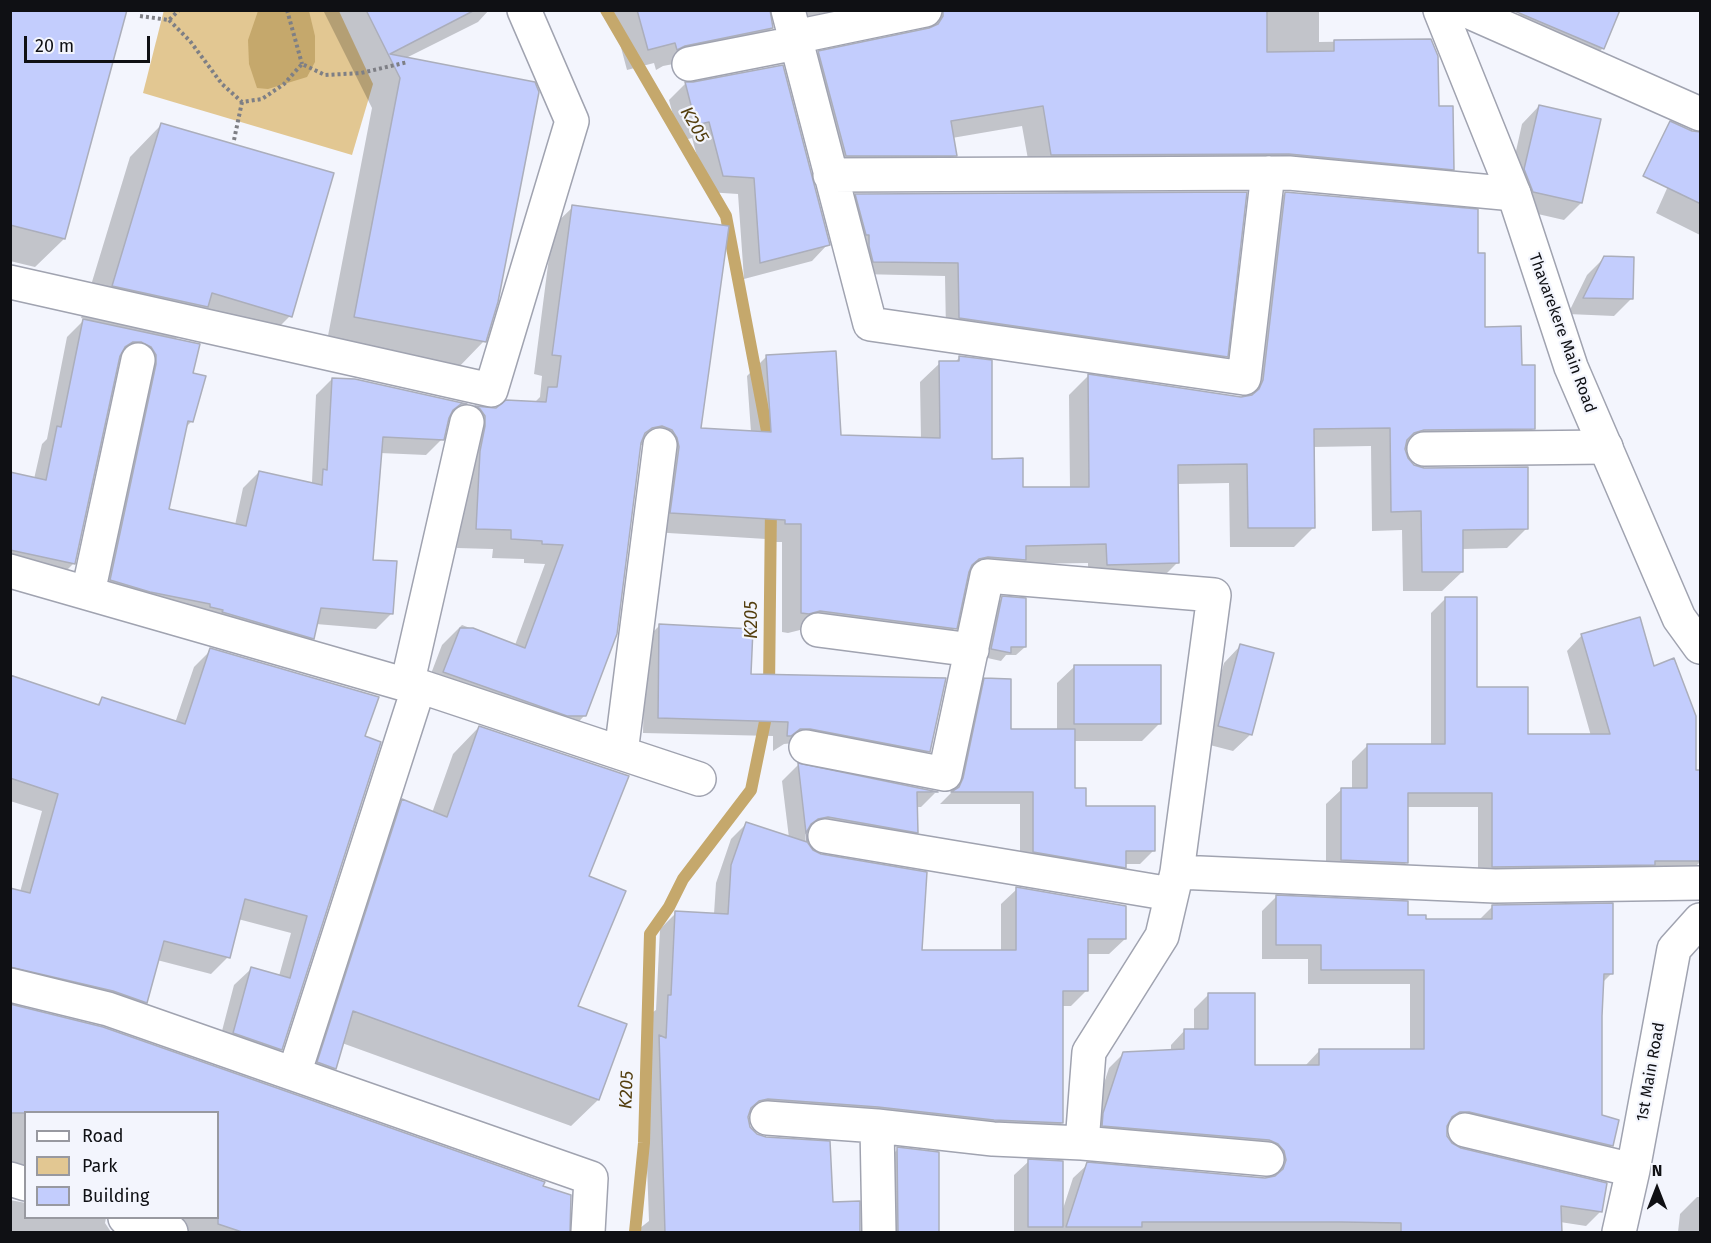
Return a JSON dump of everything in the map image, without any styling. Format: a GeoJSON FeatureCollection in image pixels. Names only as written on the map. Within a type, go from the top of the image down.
{"type":"FeatureCollection","features":[{"type":"Feature","properties":{"kind":"street"},"geometry":{"type":"LineString","coordinates":[[10,282],[491,390],[572,121],[524,10]]}},
{"type":"Feature","properties":{"kind":"street"},"geometry":{"type":"LineString","coordinates":[[689,64],[793,30],[925,10]]}},
{"type":"Feature","properties":{"kind":"street","name":"Thavarekere Main Road"},"geometry":{"type":"LineString","coordinates":[[1440,10],[1514,194],[1571,367],[1679,618],[1701,647]]}},
{"type":"Feature","properties":{"kind":"street"},"geometry":{"type":"LineString","coordinates":[[1476,13],[1701,114]]}},
{"type":"Feature","properties":{"kind":"street"},"geometry":{"type":"LineString","coordinates":[[793,30],[870,324],[1244,378],[1268,173]]}},
{"type":"Feature","properties":{"kind":"street"},"geometry":{"type":"LineString","coordinates":[[830,175],[1289,173],[1514,194]]}},
{"type":"Feature","properties":{"kind":"street"},"geometry":{"type":"LineString","coordinates":[[88,593],[138,360]]}},
{"type":"Feature","properties":{"kind":"street"},"geometry":{"type":"LineString","coordinates":[[294,1074],[413,686],[467,422]]}},
{"type":"Feature","properties":{"kind":"street"},"geometry":{"type":"LineString","coordinates":[[621,753],[660,445]]}},
{"type":"Feature","properties":{"kind":"street"},"geometry":{"type":"LineString","coordinates":[[1424,448],[1606,447]]}},
{"type":"Feature","properties":{"kind":"street"},"geometry":{"type":"LineString","coordinates":[[10,571],[413,686],[699,779]]}},
{"type":"Feature","properties":{"kind":"street"},"geometry":{"type":"LineString","coordinates":[[806,747],[945,774],[987,576],[1214,595],[1174,883],[1162,936],[1089,1052],[1082,1143]]}},
{"type":"Feature","properties":{"kind":"street"},"geometry":{"type":"LineString","coordinates":[[818,630],[972,650]]}},
{"type":"Feature","properties":{"kind":"street"},"geometry":{"type":"LineString","coordinates":[[825,836],[1174,883],[1495,886],[1701,883]]}},
{"type":"Feature","properties":{"kind":"street","name":"1st Main Road"},"geometry":{"type":"LineString","coordinates":[[1618,1233],[1633,1170],[1674,949],[1701,920]]}},
{"type":"Feature","properties":{"kind":"street"},"geometry":{"type":"LineString","coordinates":[[10,985],[108,1009],[591,1178],[588,1233]]}},
{"type":"Feature","properties":{"kind":"street"},"geometry":{"type":"LineString","coordinates":[[767,1118],[877,1126],[993,1139],[1082,1143],[1267,1159]]}},
{"type":"Feature","properties":{"kind":"street"},"geometry":{"type":"LineString","coordinates":[[877,1126],[879,1233]]}},
{"type":"Feature","properties":{"kind":"street"},"geometry":{"type":"LineString","coordinates":[[1464,1130],[1633,1170]]}},
{"type":"Feature","properties":{"kind":"street"},"geometry":{"type":"LineString","coordinates":[[128,1219],[171,1233]]}},
{"type":"Feature","properties":{"kind":"path"},"geometry":{"type":"LineString","coordinates":[[169,20],[179,10]]}},
{"type":"Feature","properties":{"kind":"path"},"geometry":{"type":"LineString","coordinates":[[287,10],[302,64],[325,75],[361,73],[408,62]]}},
{"type":"Feature","properties":{"kind":"path"},"geometry":{"type":"LineString","coordinates":[[140,16],[169,20],[190,41],[222,84],[242,102]]}},
{"type":"Feature","properties":{"kind":"path"},"geometry":{"type":"LineString","coordinates":[[242,102],[262,99],[284,84],[302,64]]}},
{"type":"Feature","properties":{"kind":"path"},"geometry":{"type":"LineString","coordinates":[[234,140],[242,102]]}},
{"type":"Feature","properties":{"kind":"green space"},"geometry":{"type":"Polygon","coordinates":[[[164,10],[339,11],[373,84],[352,155],[143,93],[164,10]]]}},
{"type":"Feature","properties":{"kind":"shaded area"},"geometry":{"type":"Polygon","coordinates":[[[258,11],[309,11],[315,36],[315,62],[307,77],[268,89],[257,88],[249,64],[248,40],[258,11]]]}},
{"type":"Feature","properties":{"kind":"building"},"geometry":{"type":"Polygon","coordinates":[[[10,10],[127,10],[65,239],[10,225],[10,10]]]}},
{"type":"Feature","properties":{"kind":"building"},"geometry":{"type":"Polygon","coordinates":[[[366,10],[475,10],[390,54],[535,82],[539,92],[498,302],[486,342],[354,317],[400,78],[366,10]]]}},
{"type":"Feature","properties":{"kind":"building"},"geometry":{"type":"Polygon","coordinates":[[[637,10],[770,10],[773,28],[685,46],[677,50],[675,43],[648,50],[637,10]]]}},
{"type":"Feature","properties":{"kind":"building"},"geometry":{"type":"Polygon","coordinates":[[[943,10],[1267,10],[1267,52],[1334,51],[1334,40],[1431,39],[1438,56],[1439,106],[1453,106],[1454,170],[1289,154],[1051,155],[1043,106],[951,121],[957,156],[846,156],[818,51],[929,28],[938,24],[943,16],[943,10]]]}},
{"type":"Feature","properties":{"kind":"building"},"geometry":{"type":"Polygon","coordinates":[[[1512,10],[1620,10],[1604,49],[1512,10]]]}},
{"type":"Feature","properties":{"kind":"building"},"geometry":{"type":"Polygon","coordinates":[[[783,65],[830,245],[760,263],[754,178],[723,176],[709,122],[696,125],[685,82],[783,65]]]}},
{"type":"Feature","properties":{"kind":"building"},"geometry":{"type":"Polygon","coordinates":[[[1539,105],[1601,119],[1582,203],[1533,192],[1524,169],[1539,105]]]}},
{"type":"Feature","properties":{"kind":"building"},"geometry":{"type":"Polygon","coordinates":[[[1670,121],[1692,131],[1701,132],[1701,204],[1643,176],[1670,121]]]}},
{"type":"Feature","properties":{"kind":"building"},"geometry":{"type":"Polygon","coordinates":[[[161,123],[334,173],[292,317],[212,293],[208,307],[112,286],[161,123]]]}},
{"type":"Feature","properties":{"kind":"building"},"geometry":{"type":"Polygon","coordinates":[[[1247,192],[1228,357],[959,318],[958,263],[873,262],[869,235],[866,235],[855,194],[1247,192]]]}},
{"type":"Feature","properties":{"kind":"building"},"geometry":{"type":"Polygon","coordinates":[[[1285,192],[1478,209],[1478,253],[1485,253],[1485,327],[1521,326],[1522,365],[1535,365],[1535,429],[1424,430],[1414,433],[1407,440],[1405,449],[1408,458],[1414,465],[1424,468],[1528,467],[1528,529],[1463,530],[1463,572],[1422,572],[1421,511],[1391,512],[1390,428],[1314,429],[1315,528],[1248,528],[1247,464],[1178,465],[1179,563],[1107,565],[1106,544],[1026,546],[1026,560],[988,557],[979,559],[972,565],[957,629],[820,611],[809,614],[801,613],[801,524],[785,524],[785,520],[670,513],[679,447],[672,430],[662,426],[652,428],[645,433],[641,443],[617,634],[586,716],[567,716],[443,672],[460,628],[473,628],[525,648],[563,545],[511,539],[511,530],[476,529],[480,451],[485,416],[475,406],[496,408],[506,400],[546,402],[548,387],[557,387],[561,356],[552,355],[572,205],[729,226],[701,428],[771,432],[766,355],[836,351],[841,435],[940,438],[939,361],[959,361],[959,356],[992,360],[992,459],[1023,458],[1023,487],[1089,487],[1088,374],[1241,397],[1252,395],[1259,389],[1263,380],[1285,192]]]}},
{"type":"Feature","properties":{"kind":"building"},"geometry":{"type":"Polygon","coordinates":[[[1604,256],[1634,257],[1633,299],[1583,298],[1604,256]]]}},
{"type":"Feature","properties":{"kind":"building"},"geometry":{"type":"Polygon","coordinates":[[[83,319],[200,344],[193,373],[206,376],[193,422],[188,421],[169,509],[246,526],[259,471],[322,485],[323,469],[327,470],[332,378],[355,379],[467,404],[461,404],[453,410],[444,440],[383,437],[373,560],[397,561],[393,614],[321,608],[314,639],[222,612],[223,610],[210,607],[210,604],[150,592],[110,580],[156,364],[156,355],[151,347],[141,342],[133,342],[125,347],[120,356],[75,564],[10,550],[10,472],[46,480],[57,426],[61,427],[83,319]]]}},
{"type":"Feature","properties":{"kind":"building"},"geometry":{"type":"Polygon","coordinates":[[[1002,596],[1026,598],[1026,647],[1011,647],[1011,653],[991,649],[1002,596]]]}},
{"type":"Feature","properties":{"kind":"building"},"geometry":{"type":"Polygon","coordinates":[[[1445,597],[1477,597],[1477,687],[1528,687],[1528,734],[1610,734],[1581,634],[1640,617],[1654,666],[1674,658],[1696,716],[1696,770],[1701,770],[1701,861],[1655,861],[1655,865],[1492,867],[1492,793],[1408,793],[1408,863],[1341,860],[1341,788],[1367,788],[1367,744],[1445,744],[1445,597]]]}},
{"type":"Feature","properties":{"kind":"building"},"geometry":{"type":"Polygon","coordinates":[[[659,624],[753,629],[751,674],[946,678],[930,752],[810,729],[800,729],[791,736],[787,736],[788,722],[658,718],[659,624]]]}},
{"type":"Feature","properties":{"kind":"building"},"geometry":{"type":"Polygon","coordinates":[[[1240,644],[1274,653],[1252,735],[1218,726],[1240,644]]]}},
{"type":"Feature","properties":{"kind":"building"},"geometry":{"type":"Polygon","coordinates":[[[210,648],[379,697],[365,736],[381,742],[282,1050],[233,1033],[251,967],[290,978],[307,916],[245,899],[230,958],[164,941],[147,1003],[113,991],[10,967],[10,888],[30,893],[58,794],[10,778],[10,675],[99,705],[102,697],[185,724],[210,648]]]}},
{"type":"Feature","properties":{"kind":"building"},"geometry":{"type":"Polygon","coordinates":[[[1074,665],[1161,665],[1161,724],[1074,724],[1074,665]]]}},
{"type":"Feature","properties":{"kind":"building"},"geometry":{"type":"Polygon","coordinates":[[[984,678],[1011,679],[1011,729],[1075,729],[1075,788],[1086,788],[1086,806],[1155,806],[1155,851],[1126,851],[1126,868],[1033,852],[1033,792],[951,792],[959,787],[963,778],[984,678]]]}},
{"type":"Feature","properties":{"kind":"building"},"geometry":{"type":"Polygon","coordinates":[[[479,726],[629,776],[589,876],[626,891],[578,1006],[627,1024],[599,1100],[353,1011],[336,1069],[317,1062],[402,799],[447,817],[479,726]]]}},
{"type":"Feature","properties":{"kind":"building"},"geometry":{"type":"Polygon","coordinates":[[[798,763],[938,792],[917,792],[918,833],[828,817],[818,819],[811,824],[806,833],[808,843],[813,850],[821,854],[927,872],[922,950],[1016,950],[1016,887],[1126,906],[1126,939],[1088,939],[1088,991],[1063,991],[1063,1123],[994,1120],[878,1107],[768,1099],[759,1101],[751,1108],[748,1117],[750,1127],[757,1134],[766,1137],[830,1141],[833,1202],[860,1201],[860,1233],[665,1233],[659,1035],[666,1038],[668,995],[671,995],[675,911],[728,914],[731,865],[746,822],[807,842],[798,763]]]}},
{"type":"Feature","properties":{"kind":"building"},"geometry":{"type":"Polygon","coordinates":[[[1276,895],[1408,901],[1408,915],[1426,915],[1426,919],[1492,919],[1492,905],[1613,903],[1613,974],[1604,974],[1602,1115],[1619,1120],[1613,1146],[1469,1112],[1460,1112],[1452,1117],[1447,1126],[1447,1136],[1452,1143],[1461,1148],[1607,1183],[1602,1212],[1561,1206],[1562,1233],[1401,1233],[1401,1223],[1342,1222],[1142,1222],[1142,1227],[1066,1227],[1087,1162],[1265,1178],[1275,1176],[1283,1169],[1286,1160],[1284,1151],[1278,1144],[1269,1140],[1102,1126],[1103,1113],[1123,1052],[1184,1049],[1184,1029],[1208,1029],[1208,993],[1255,993],[1255,1065],[1319,1065],[1319,1049],[1424,1049],[1424,970],[1321,970],[1321,945],[1276,945],[1276,895]]]}},
{"type":"Feature","properties":{"kind":"building"},"geometry":{"type":"Polygon","coordinates":[[[10,1004],[103,1027],[545,1182],[543,1186],[571,1195],[570,1233],[245,1233],[218,1224],[219,1111],[24,1111],[24,1113],[10,1113],[10,1004]]]}},
{"type":"Feature","properties":{"kind":"building"},"geometry":{"type":"Polygon","coordinates":[[[897,1147],[939,1152],[939,1233],[898,1233],[897,1147]]]}},
{"type":"Feature","properties":{"kind":"building"},"geometry":{"type":"Polygon","coordinates":[[[1028,1159],[1063,1161],[1063,1227],[1028,1227],[1028,1159]]]}},
{"type":"Feature","properties":{"kind":"waterway","name":"K205"},"geometry":{"type":"LineString","coordinates":[[606,10],[726,216],[770,447]]}},
{"type":"Feature","properties":{"kind":"waterway","name":"K205"},"geometry":{"type":"LineString","coordinates":[[769,690],[771,504]]}},
{"type":"Feature","properties":{"kind":"waterway","name":"K205"},"geometry":{"type":"LineString","coordinates":[[635,1232],[644,1143],[650,934],[669,907],[683,879],[751,790],[768,707]]}}]}
